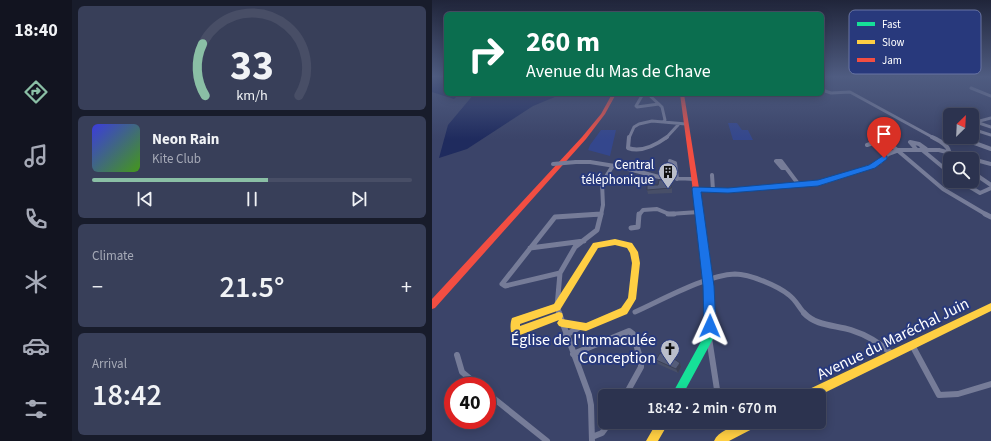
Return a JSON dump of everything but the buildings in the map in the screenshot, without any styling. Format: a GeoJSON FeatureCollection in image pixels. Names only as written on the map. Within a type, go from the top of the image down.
{"type":"FeatureCollection","features":[{"type":"Feature","properties":{"kind":"street"},"geometry":{"type":"LineString","coordinates":[[432,304],[584,138],[603,114],[612,98]]}},
{"type":"Feature","properties":{"kind":"street"},"geometry":{"type":"LineString","coordinates":[[641,98],[636,106],[637,107],[659,104]]}},
{"type":"Feature","properties":{"kind":"street"},"geometry":{"type":"LineString","coordinates":[[652,98],[659,104],[664,112],[665,120],[663,122]]}},
{"type":"Feature","properties":{"kind":"street"},"geometry":{"type":"LineString","coordinates":[[682,98],[708,281],[710,317],[709,336],[717,389]]}},
{"type":"Feature","properties":{"kind":"street"},"geometry":{"type":"LineString","coordinates":[[860,98],[944,144],[949,152]]}},
{"type":"Feature","properties":{"kind":"street"},"geometry":{"type":"LineString","coordinates":[[991,118],[976,122],[991,127]]}},
{"type":"Feature","properties":{"kind":"street"},"geometry":{"type":"LineString","coordinates":[[678,125],[668,136],[656,145],[634,150],[628,148],[630,132],[634,127],[646,122],[663,122],[678,125],[686,124]]}},
{"type":"Feature","properties":{"kind":"street"},"geometry":{"type":"LineString","coordinates":[[979,131],[990,135],[991,130]]}},
{"type":"Feature","properties":{"kind":"street"},"geometry":{"type":"LineString","coordinates":[[867,145],[879,141],[886,142],[899,150],[943,189],[991,218]]}},
{"type":"Feature","properties":{"kind":"street"},"geometry":{"type":"LineString","coordinates":[[977,144],[991,149]]}},
{"type":"Feature","properties":{"kind":"street"},"geometry":{"type":"LineString","coordinates":[[696,189],[728,190],[824,182],[872,166],[880,162],[888,154],[899,150],[921,149],[949,152]]}},
{"type":"Feature","properties":{"kind":"street"},"geometry":{"type":"LineString","coordinates":[[921,149],[934,161],[942,165]]}},
{"type":"Feature","properties":{"kind":"street"},"geometry":{"type":"LineString","coordinates":[[670,161],[675,163],[677,179]]}},
{"type":"Feature","properties":{"kind":"street"},"geometry":{"type":"LineString","coordinates":[[553,164],[590,162],[612,167],[621,167],[659,178],[694,179]]}},
{"type":"Feature","properties":{"kind":"street"},"geometry":{"type":"LineString","coordinates":[[979,162],[990,165]]}},
{"type":"Feature","properties":{"kind":"street"},"geometry":{"type":"LineString","coordinates":[[605,429],[602,433],[592,439],[589,395],[557,307],[558,287],[562,266],[573,251],[597,230],[602,205],[602,183],[612,167]]}},
{"type":"Feature","properties":{"kind":"street"},"geometry":{"type":"LineString","coordinates":[[786,168],[799,185]]}},
{"type":"Feature","properties":{"kind":"street"},"geometry":{"type":"LineString","coordinates":[[712,175],[713,190]]}},
{"type":"Feature","properties":{"kind":"street"},"geometry":{"type":"LineString","coordinates":[[979,176],[991,185]]}},
{"type":"Feature","properties":{"kind":"street"},"geometry":{"type":"LineString","coordinates":[[972,188],[980,193],[991,188]]}},
{"type":"Feature","properties":{"kind":"street"},"geometry":{"type":"LineString","coordinates":[[631,228],[638,227],[639,214],[643,210],[656,209],[669,214],[699,212]]}},
{"type":"Feature","properties":{"kind":"street"},"geometry":{"type":"LineString","coordinates":[[560,272],[505,286],[502,284],[556,216],[601,214]]}},
{"type":"Feature","properties":{"kind":"street"},"geometry":{"type":"LineString","coordinates":[[530,248],[584,241]]}},
{"type":"Feature","properties":{"kind":"street"},"geometry":{"type":"LineString","coordinates":[[559,316],[515,332],[515,321],[557,307],[596,245],[622,243],[630,245],[636,263],[632,299],[624,311],[586,327],[562,323]]}},
{"type":"Feature","properties":{"kind":"street"},"geometry":{"type":"LineString","coordinates":[[635,312],[708,281],[735,273],[751,277],[794,298],[807,317],[816,322],[857,332],[868,337],[892,354]]}},
{"type":"Feature","properties":{"kind":"street"},"geometry":{"type":"LineString","coordinates":[[558,287],[570,286]]}},
{"type":"Feature","properties":{"kind":"street","name":"Avenue du Maréchal Juin"},"geometry":{"type":"LineString","coordinates":[[821,389],[991,307]]}},
{"type":"Feature","properties":{"kind":"street"},"geometry":{"type":"LineString","coordinates":[[566,335],[580,327]]}},
{"type":"Feature","properties":{"kind":"street"},"geometry":{"type":"LineString","coordinates":[[574,354],[629,331],[633,334],[641,361],[641,367],[629,389]]}},
{"type":"Feature","properties":{"kind":"street"},"geometry":{"type":"LineString","coordinates":[[680,389],[709,336]]}},
{"type":"Feature","properties":{"kind":"street"},"geometry":{"type":"LineString","coordinates":[[912,345],[937,393],[943,396],[958,394],[991,384]]}},
{"type":"Feature","properties":{"kind":"street"},"geometry":{"type":"LineString","coordinates":[[457,355],[462,372],[468,377]]}},
{"type":"Feature","properties":{"kind":"street"},"geometry":{"type":"LineString","coordinates":[[496,400],[547,441]]}},
{"type":"Feature","properties":{"kind":"street"},"geometry":{"type":"LineString","coordinates":[[652,441],[659,429]]}},
{"type":"Feature","properties":{"kind":"street"},"geometry":{"type":"LineString","coordinates":[[720,441],[740,429]]}},
{"type":"Feature","properties":{"kind":"shaded area"},"geometry":{"type":"Polygon","coordinates":[[[471,98],[553,98],[533,106],[467,149],[439,158],[448,125],[471,98]]]}},
{"type":"Feature","properties":{"kind":"shaded area"},"geometry":{"type":"Polygon","coordinates":[[[728,123],[737,123],[742,130],[748,130],[753,140],[733,140],[728,123]]]}},
{"type":"Feature","properties":{"kind":"shaded area"},"geometry":{"type":"Polygon","coordinates":[[[601,130],[616,130],[610,156],[588,150],[601,130]]]}},
{"type":"Feature","properties":{"kind":"traffic: fast"},"geometry":{"type":"LineString","coordinates":[[680,389],[709,337],[709,286],[705,251]]}},
{"type":"Feature","properties":{"kind":"traffic: slow"},"geometry":{"type":"LineString","coordinates":[[559,316],[515,332],[515,321],[557,307],[596,245],[615,242],[629,245],[634,252],[636,263],[632,299],[624,311],[586,327],[562,323]]}},
{"type":"Feature","properties":{"kind":"traffic: slow"},"geometry":{"type":"LineString","coordinates":[[821,389],[991,307]]}},
{"type":"Feature","properties":{"kind":"traffic: slow"},"geometry":{"type":"LineString","coordinates":[[652,441],[659,429]]}},
{"type":"Feature","properties":{"kind":"traffic: slow"},"geometry":{"type":"LineString","coordinates":[[720,441],[740,429]]}},
{"type":"Feature","properties":{"kind":"traffic: jam"},"geometry":{"type":"LineString","coordinates":[[432,305],[584,138],[603,114],[612,98]]}},
{"type":"Feature","properties":{"kind":"traffic: jam"},"geometry":{"type":"LineString","coordinates":[[683,98],[705,251]]}},
{"type":"Feature","properties":{"kind":"place","name":"Central téléphonique"},"geometry":{"type":"Point","coordinates":[668,189]}},
{"type":"Feature","properties":{"kind":"place","name":"Église de l'Immaculée Conception"},"geometry":{"type":"Point","coordinates":[670,366]}},
{"type":"Feature","properties":{"kind":"route"},"geometry":{"type":"LineString","coordinates":[[710,326],[709,286],[696,189],[728,190],[818,183],[832,180],[878,164],[884,158]]}}]}
